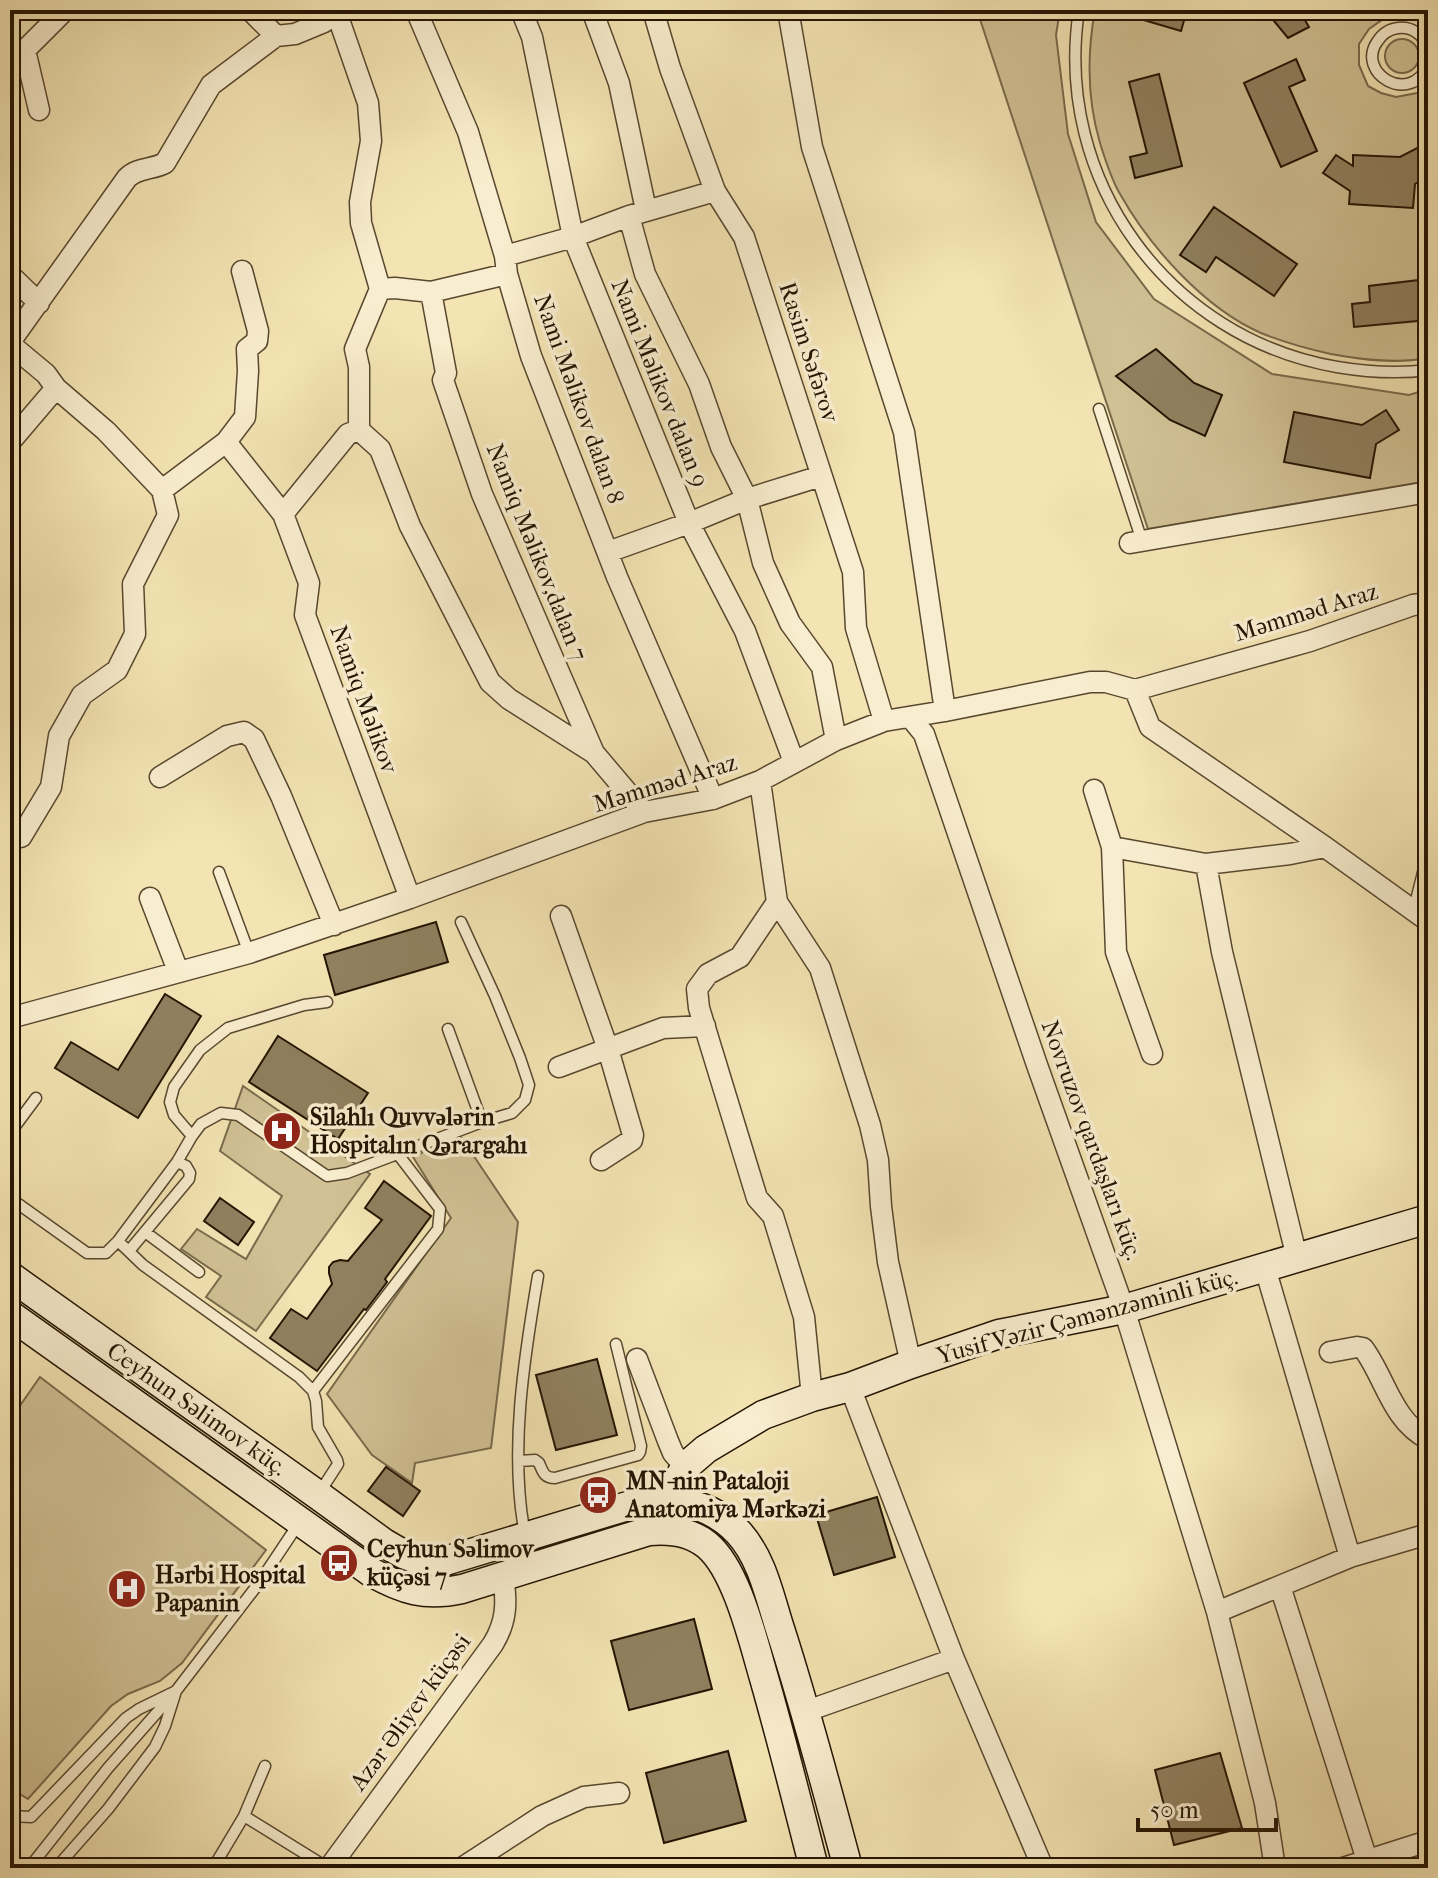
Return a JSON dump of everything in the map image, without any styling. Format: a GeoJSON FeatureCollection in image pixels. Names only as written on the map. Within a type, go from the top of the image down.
{"type":"FeatureCollection","features":[{"type":"Feature","properties":{"kind":"main road","name":"Yusif Vəzir Çəmənzəminli küç."},"geometry":{"type":"LineString","coordinates":[[685,1467],[706,1449],[763,1415],[999,1334],[1124,1309],[1428,1219]]}},
{"type":"Feature","properties":{"kind":"main road","name":"Ceyhun Səlimov küç."},"geometry":{"type":"LineString","coordinates":[[10,1276],[384,1543],[420,1560],[445,1561],[631,1505],[672,1500]]}},
{"type":"Feature","properties":{"kind":"main road","name":"Ceyhun Səlimov küç."},"geometry":{"type":"LineString","coordinates":[[10,1315],[371,1572],[403,1589],[443,1593],[632,1535],[670,1529]]}},
{"type":"Feature","properties":{"kind":"main road"},"geometry":{"type":"LineString","coordinates":[[685,1467],[672,1500],[670,1529],[709,1546],[728,1572],[749,1626],[780,1731],[814,1868]]}},
{"type":"Feature","properties":{"kind":"main road"},"geometry":{"type":"LineString","coordinates":[[300,1521],[318,1495]]}},
{"type":"Feature","properties":{"kind":"main road"},"geometry":{"type":"LineString","coordinates":[[672,1500],[703,1508],[723,1519],[738,1532],[758,1561],[807,1711],[848,1868]]}},
{"type":"Feature","properties":{"kind":"main road"},"geometry":{"type":"LineString","coordinates":[[804,1829],[836,1821]]}},
{"type":"Feature","properties":{"kind":"street"},"geometry":{"type":"LineString","coordinates":[[39,110],[17,50],[65,10]]}},
{"type":"Feature","properties":{"kind":"street"},"geometry":{"type":"LineString","coordinates":[[250,10],[276,36]]}},
{"type":"Feature","properties":{"kind":"street","name":"Nami Məlikov dalan 8"},"geometry":{"type":"LineString","coordinates":[[416,10],[468,132],[531,356],[608,552],[713,799]]}},
{"type":"Feature","properties":{"kind":"street","name":"Nami Məlikov dalan 9"},"geometry":{"type":"LineString","coordinates":[[521,10],[532,37],[573,237],[689,523],[745,631],[794,762]]}},
{"type":"Feature","properties":{"kind":"street"},"geometry":{"type":"LineString","coordinates":[[592,10],[619,83],[645,274],[699,384],[721,447],[747,499],[763,563],[790,623],[822,667],[836,740]]}},
{"type":"Feature","properties":{"kind":"street","name":"Rasim Səfərov"},"geometry":{"type":"LineString","coordinates":[[653,10],[670,68],[715,191],[744,237],[853,572],[856,628],[884,721]]}},
{"type":"Feature","properties":{"kind":"street"},"geometry":{"type":"LineString","coordinates":[[788,10],[812,147],[904,432],[945,711]]}},
{"type":"Feature","properties":{"kind":"street"},"geometry":{"type":"LineString","coordinates":[[14,837],[51,787],[59,736],[82,695],[117,670],[135,634],[133,584],[168,515],[162,490],[106,431],[10,343],[127,178],[133,172],[165,163],[211,85],[276,36],[295,34],[324,22],[336,11],[368,103],[371,141],[360,202],[361,223],[380,289],[355,349],[359,367],[359,430],[380,449],[410,526],[490,682],[509,699],[594,753]]}},
{"type":"Feature","properties":{"kind":"street"},"geometry":{"type":"LineString","coordinates":[[380,289],[431,292],[638,213],[715,191]]}},
{"type":"Feature","properties":{"kind":"street"},"geometry":{"type":"LineString","coordinates":[[162,490],[226,442],[245,417],[247,349],[257,341],[258,331],[242,271]]}},
{"type":"Feature","properties":{"kind":"street"},"geometry":{"type":"LineString","coordinates":[[10,275],[39,303]]}},
{"type":"Feature","properties":{"kind":"street","name":"Namiq Məlikov,dalan 7"},"geometry":{"type":"LineString","coordinates":[[431,292],[446,373],[443,380],[482,494],[594,753],[644,812]]}},
{"type":"Feature","properties":{"kind":"street"},"geometry":{"type":"LineString","coordinates":[[10,442],[56,388]]}},
{"type":"Feature","properties":{"kind":"street"},"geometry":{"type":"LineString","coordinates":[[283,514],[348,434],[359,430]]}},
{"type":"Feature","properties":{"kind":"street","name":"Namiq Məlikov"},"geometry":{"type":"LineString","coordinates":[[226,442],[283,514],[309,583],[305,615],[410,898]]}},
{"type":"Feature","properties":{"kind":"street"},"geometry":{"type":"LineString","coordinates":[[608,552],[747,499],[821,476]]}},
{"type":"Feature","properties":{"kind":"street"},"geometry":{"type":"LineString","coordinates":[[1136,542],[1428,492]]}},
{"type":"Feature","properties":{"kind":"street","name":"Məmməd Araz"},"geometry":{"type":"LineString","coordinates":[[10,1018],[249,953],[644,812],[713,799],[760,781],[836,740],[884,721],[1090,682],[1106,682],[1135,690],[1310,641],[1413,605],[1428,603]]}},
{"type":"Feature","properties":{"kind":"street"},"geometry":{"type":"LineString","coordinates":[[1135,690],[1150,727],[1423,917],[1428,873]]}},
{"type":"Feature","properties":{"kind":"street","name":"Novruzov qardaşları küç."},"geometry":{"type":"LineString","coordinates":[[910,717],[924,734],[1124,1309],[1217,1612],[1265,1803],[1275,1868]]}},
{"type":"Feature","properties":{"kind":"street"},"geometry":{"type":"LineString","coordinates":[[160,777],[227,736],[244,732],[254,739],[334,925]]}},
{"type":"Feature","properties":{"kind":"street"},"geometry":{"type":"LineString","coordinates":[[760,781],[777,902],[820,968],[870,1125],[878,1160],[888,1262],[911,1364]]}},
{"type":"Feature","properties":{"kind":"street"},"geometry":{"type":"LineString","coordinates":[[1094,790],[1112,847],[1116,952],[1152,1054]]}},
{"type":"Feature","properties":{"kind":"street"},"geometry":{"type":"LineString","coordinates":[[1112,847],[1206,864],[1325,847]]}},
{"type":"Feature","properties":{"kind":"street"},"geometry":{"type":"LineString","coordinates":[[1206,864],[1222,952],[1297,1258]]}},
{"type":"Feature","properties":{"kind":"street"},"geometry":{"type":"LineString","coordinates":[[150,898],[178,971]]}},
{"type":"Feature","properties":{"kind":"street"},"geometry":{"type":"LineString","coordinates":[[777,902],[740,957],[708,974],[697,989],[699,1008],[757,1198],[773,1216],[804,1317],[812,1397]]}},
{"type":"Feature","properties":{"kind":"street"},"geometry":{"type":"LineString","coordinates":[[561,916],[608,1049],[633,1135],[632,1140],[601,1160]]}},
{"type":"Feature","properties":{"kind":"street"},"geometry":{"type":"LineString","coordinates":[[559,1067],[663,1028],[705,1026]]}},
{"type":"Feature","properties":{"kind":"street"},"geometry":{"type":"LineString","coordinates":[[1265,1268],[1350,1557]]}},
{"type":"Feature","properties":{"kind":"street"},"geometry":{"type":"LineString","coordinates":[[1330,1352],[1363,1348],[1411,1428],[1428,1439]]}},
{"type":"Feature","properties":{"kind":"street"},"geometry":{"type":"LineString","coordinates":[[637,1359],[673,1453],[685,1467]]}},
{"type":"Feature","properties":{"kind":"street"},"geometry":{"type":"LineString","coordinates":[[850,1387],[954,1659],[1043,1868]]}},
{"type":"Feature","properties":{"kind":"street"},"geometry":{"type":"LineString","coordinates":[[1217,1612],[1350,1557],[1428,1534]]}},
{"type":"Feature","properties":{"kind":"street","name":"Azər Əliyev küçəsi"},"geometry":{"type":"LineString","coordinates":[[328,1868],[493,1644],[506,1610],[503,1576]]}},
{"type":"Feature","properties":{"kind":"street"},"geometry":{"type":"LineString","coordinates":[[1280,1586],[1367,1860]]}},
{"type":"Feature","properties":{"kind":"street"},"geometry":{"type":"LineString","coordinates":[[807,1711],[954,1659]]}},
{"type":"Feature","properties":{"kind":"street"},"geometry":{"type":"LineString","coordinates":[[462,1868],[542,1816],[584,1797],[619,1793]]}},
{"type":"Feature","properties":{"kind":"street"},"geometry":{"type":"LineString","coordinates":[[1343,1868],[1428,1841]]}},
{"type":"Feature","properties":{"kind":"lane"},"geometry":{"type":"LineString","coordinates":[[1079,10],[1075,64],[1080,114],[1093,164],[1114,210],[1142,253],[1177,290],[1217,321],[1262,345],[1310,362],[1360,371],[1428,370]]}},
{"type":"Feature","properties":{"kind":"lane"},"geometry":{"type":"LineString","coordinates":[[1428,46],[1422,36],[1412,30],[1394,29],[1378,40],[1373,57],[1380,76],[1396,84],[1413,83],[1420,79],[1428,66]]}},
{"type":"Feature","properties":{"kind":"lane"},"geometry":{"type":"LineString","coordinates":[[1099,409],[1136,542]]}},
{"type":"Feature","properties":{"kind":"lane"},"geometry":{"type":"LineString","coordinates":[[219,872],[249,953]]}},
{"type":"Feature","properties":{"kind":"lane"},"geometry":{"type":"LineString","coordinates":[[10,1198],[87,1253],[106,1253],[177,1162],[201,1124],[221,1113],[238,1115],[327,1176],[347,1173],[512,1113],[525,1100],[529,1085],[495,996],[461,922]]}},
{"type":"Feature","properties":{"kind":"lane"},"geometry":{"type":"LineString","coordinates":[[192,1136],[174,1115],[170,1102],[174,1087],[200,1050],[228,1028],[304,1005],[327,1002]]}},
{"type":"Feature","properties":{"kind":"lane"},"geometry":{"type":"LineString","coordinates":[[448,1029],[482,1122]]}},
{"type":"Feature","properties":{"kind":"lane"},"geometry":{"type":"LineString","coordinates":[[10,1133],[36,1098]]}},
{"type":"Feature","properties":{"kind":"lane"},"geometry":{"type":"LineString","coordinates":[[313,1391],[438,1229],[441,1221],[440,1209],[397,1153]]}},
{"type":"Feature","properties":{"kind":"lane"},"geometry":{"type":"LineString","coordinates":[[129,1251],[189,1179],[186,1166],[177,1162]]}},
{"type":"Feature","properties":{"kind":"lane"},"geometry":{"type":"LineString","coordinates":[[145,1232],[199,1272]]}},
{"type":"Feature","properties":{"kind":"lane"},"geometry":{"type":"LineString","coordinates":[[118,1241],[143,1265],[299,1377],[313,1391],[318,1427],[338,1464],[318,1495]]}},
{"type":"Feature","properties":{"kind":"lane"},"geometry":{"type":"LineString","coordinates":[[525,1536],[518,1501],[519,1461],[525,1356],[538,1276]]}},
{"type":"Feature","properties":{"kind":"lane"},"geometry":{"type":"LineString","coordinates":[[519,1461],[535,1460],[544,1475],[555,1478],[638,1455],[641,1446],[616,1344]]}},
{"type":"Feature","properties":{"kind":"lane"},"geometry":{"type":"LineString","coordinates":[[29,1868],[108,1768],[176,1691],[259,1583],[300,1521]]}},
{"type":"Feature","properties":{"kind":"lane"},"geometry":{"type":"LineString","coordinates":[[10,1816],[31,1817],[126,1718],[176,1691]]}},
{"type":"Feature","properties":{"kind":"lane"},"geometry":{"type":"LineString","coordinates":[[56,1868],[108,1809],[155,1747],[176,1691]]}},
{"type":"Feature","properties":{"kind":"lane"},"geometry":{"type":"LineString","coordinates":[[213,1868],[244,1816],[265,1766]]}},
{"type":"Feature","properties":{"kind":"lane"},"geometry":{"type":"LineString","coordinates":[[244,1816],[328,1868]]}},
{"type":"Feature","properties":{"kind":"shaded area"},"geometry":{"type":"Polygon","coordinates":[[[977,10],[1060,10],[1056,35],[1068,134],[1096,222],[1154,299],[1272,374],[1409,395],[1428,389],[1428,481],[1148,529],[977,10]]]}},
{"type":"Feature","properties":{"kind":"shaded area"},"geometry":{"type":"Polygon","coordinates":[[[1095,10],[1408,10],[1408,17],[1382,20],[1369,29],[1359,44],[1359,65],[1368,86],[1381,93],[1396,97],[1417,93],[1428,84],[1428,358],[1392,361],[1355,358],[1278,339],[1240,322],[1180,274],[1132,214],[1104,156],[1091,93],[1090,60],[1095,10]]]}},
{"type":"Feature","properties":{"kind":"shaded area"},"geometry":{"type":"Polygon","coordinates":[[[1402,39],[1414,44],[1419,56],[1414,68],[1402,73],[1390,68],[1385,56],[1390,44],[1402,39]]]}},
{"type":"Feature","properties":{"kind":"shaded area"},"geometry":{"type":"Polygon","coordinates":[[[243,1086],[370,1174],[256,1331],[206,1297],[221,1276],[181,1249],[197,1229],[246,1259],[282,1196],[220,1151],[243,1086]]]}},
{"type":"Feature","properties":{"kind":"shaded area"},"geometry":{"type":"Polygon","coordinates":[[[459,1134],[518,1222],[491,1448],[415,1463],[412,1483],[372,1455],[327,1394],[451,1218],[413,1157],[459,1134]]]}},
{"type":"Feature","properties":{"kind":"shaded area","name":"Hərbi Hospital Papanin"},"geometry":{"type":"Polygon","coordinates":[[[40,1377],[266,1550],[182,1663],[160,1681],[128,1694],[111,1706],[28,1799],[10,1788],[10,1420],[40,1377]]]}},
{"type":"Feature","properties":{"kind":"building"},"geometry":{"type":"Polygon","coordinates":[[[1123,10],[1187,10],[1181,31],[1123,14],[1123,10]]]}},
{"type":"Feature","properties":{"kind":"building"},"geometry":{"type":"Polygon","coordinates":[[[1265,10],[1299,10],[1309,27],[1288,38],[1265,10]]]}},
{"type":"Feature","properties":{"kind":"building"},"geometry":{"type":"Polygon","coordinates":[[[1296,59],[1305,80],[1289,87],[1317,151],[1281,167],[1244,83],[1296,59]]]}},
{"type":"Feature","properties":{"kind":"building"},"geometry":{"type":"Polygon","coordinates":[[[1159,74],[1182,166],[1135,178],[1130,157],[1147,153],[1129,82],[1159,74]]]}},
{"type":"Feature","properties":{"kind":"building"},"geometry":{"type":"Polygon","coordinates":[[[1423,145],[1428,154],[1428,176],[1415,184],[1413,208],[1349,204],[1350,191],[1323,173],[1336,155],[1353,166],[1353,155],[1400,157],[1423,145]]]}},
{"type":"Feature","properties":{"kind":"building"},"geometry":{"type":"Polygon","coordinates":[[[1214,207],[1297,264],[1274,296],[1216,257],[1206,272],[1180,255],[1214,207]]]}},
{"type":"Feature","properties":{"kind":"building"},"geometry":{"type":"Polygon","coordinates":[[[1428,279],[1428,320],[1354,327],[1352,304],[1370,302],[1369,286],[1428,279]]]}},
{"type":"Feature","properties":{"kind":"building"},"geometry":{"type":"Polygon","coordinates":[[[1156,349],[1194,383],[1222,395],[1205,436],[1170,420],[1116,376],[1156,349]]]}},
{"type":"Feature","properties":{"kind":"building"},"geometry":{"type":"Polygon","coordinates":[[[1386,410],[1399,430],[1376,444],[1370,478],[1284,462],[1294,412],[1362,425],[1386,410]]]}},
{"type":"Feature","properties":{"kind":"building"},"geometry":{"type":"Polygon","coordinates":[[[436,922],[448,962],[335,995],[324,955],[436,922]]]}},
{"type":"Feature","properties":{"kind":"building"},"geometry":{"type":"Polygon","coordinates":[[[165,994],[201,1016],[138,1118],[55,1068],[71,1042],[118,1070],[165,994]]]}},
{"type":"Feature","properties":{"kind":"building"},"geometry":{"type":"Polygon","coordinates":[[[278,1036],[368,1093],[338,1139],[249,1082],[278,1036]]]}},
{"type":"Feature","properties":{"kind":"building"},"geometry":{"type":"Polygon","coordinates":[[[384,1181],[431,1216],[385,1279],[387,1282],[317,1371],[270,1338],[291,1309],[307,1319],[332,1284],[329,1267],[333,1262],[348,1261],[382,1220],[365,1208],[384,1181]]]}},
{"type":"Feature","properties":{"kind":"building"},"geometry":{"type":"Polygon","coordinates":[[[220,1198],[254,1222],[238,1245],[204,1221],[220,1198]]]}},
{"type":"Feature","properties":{"kind":"building"},"geometry":{"type":"Polygon","coordinates":[[[597,1359],[617,1435],[556,1450],[536,1375],[597,1359]]]}},
{"type":"Feature","properties":{"kind":"building"},"geometry":{"type":"Polygon","coordinates":[[[386,1467],[420,1491],[403,1516],[368,1491],[386,1467]]]}},
{"type":"Feature","properties":{"kind":"building"},"geometry":{"type":"Polygon","coordinates":[[[877,1497],[895,1557],[834,1575],[816,1515],[877,1497]]]}},
{"type":"Feature","properties":{"kind":"building"},"geometry":{"type":"Polygon","coordinates":[[[694,1619],[712,1689],[629,1710],[611,1641],[694,1619]]]}},
{"type":"Feature","properties":{"kind":"building"},"geometry":{"type":"Polygon","coordinates":[[[728,1751],[746,1821],[664,1843],[646,1773],[728,1751]]]}},
{"type":"Feature","properties":{"kind":"building"},"geometry":{"type":"Polygon","coordinates":[[[1220,1753],[1242,1828],[1174,1845],[1155,1770],[1220,1753]]]}},
{"type":"Feature","properties":{"kind":"place","name":"Silahlı Quvvələrin Hospitalın Qərargahı"},"geometry":{"type":"Point","coordinates":[282,1131]}},
{"type":"Feature","properties":{"kind":"place","name":"MN-nin Pataloji Anatomiya Mərkəzi"},"geometry":{"type":"Point","coordinates":[598,1495]}},
{"type":"Feature","properties":{"kind":"place","name":"Ceyhun Səlimov küçəsi 7"},"geometry":{"type":"Point","coordinates":[339,1563]}},
{"type":"Feature","properties":{"kind":"place","name":"Hərbi Hospital Papanin"},"geometry":{"type":"Point","coordinates":[127,1589]}}]}
